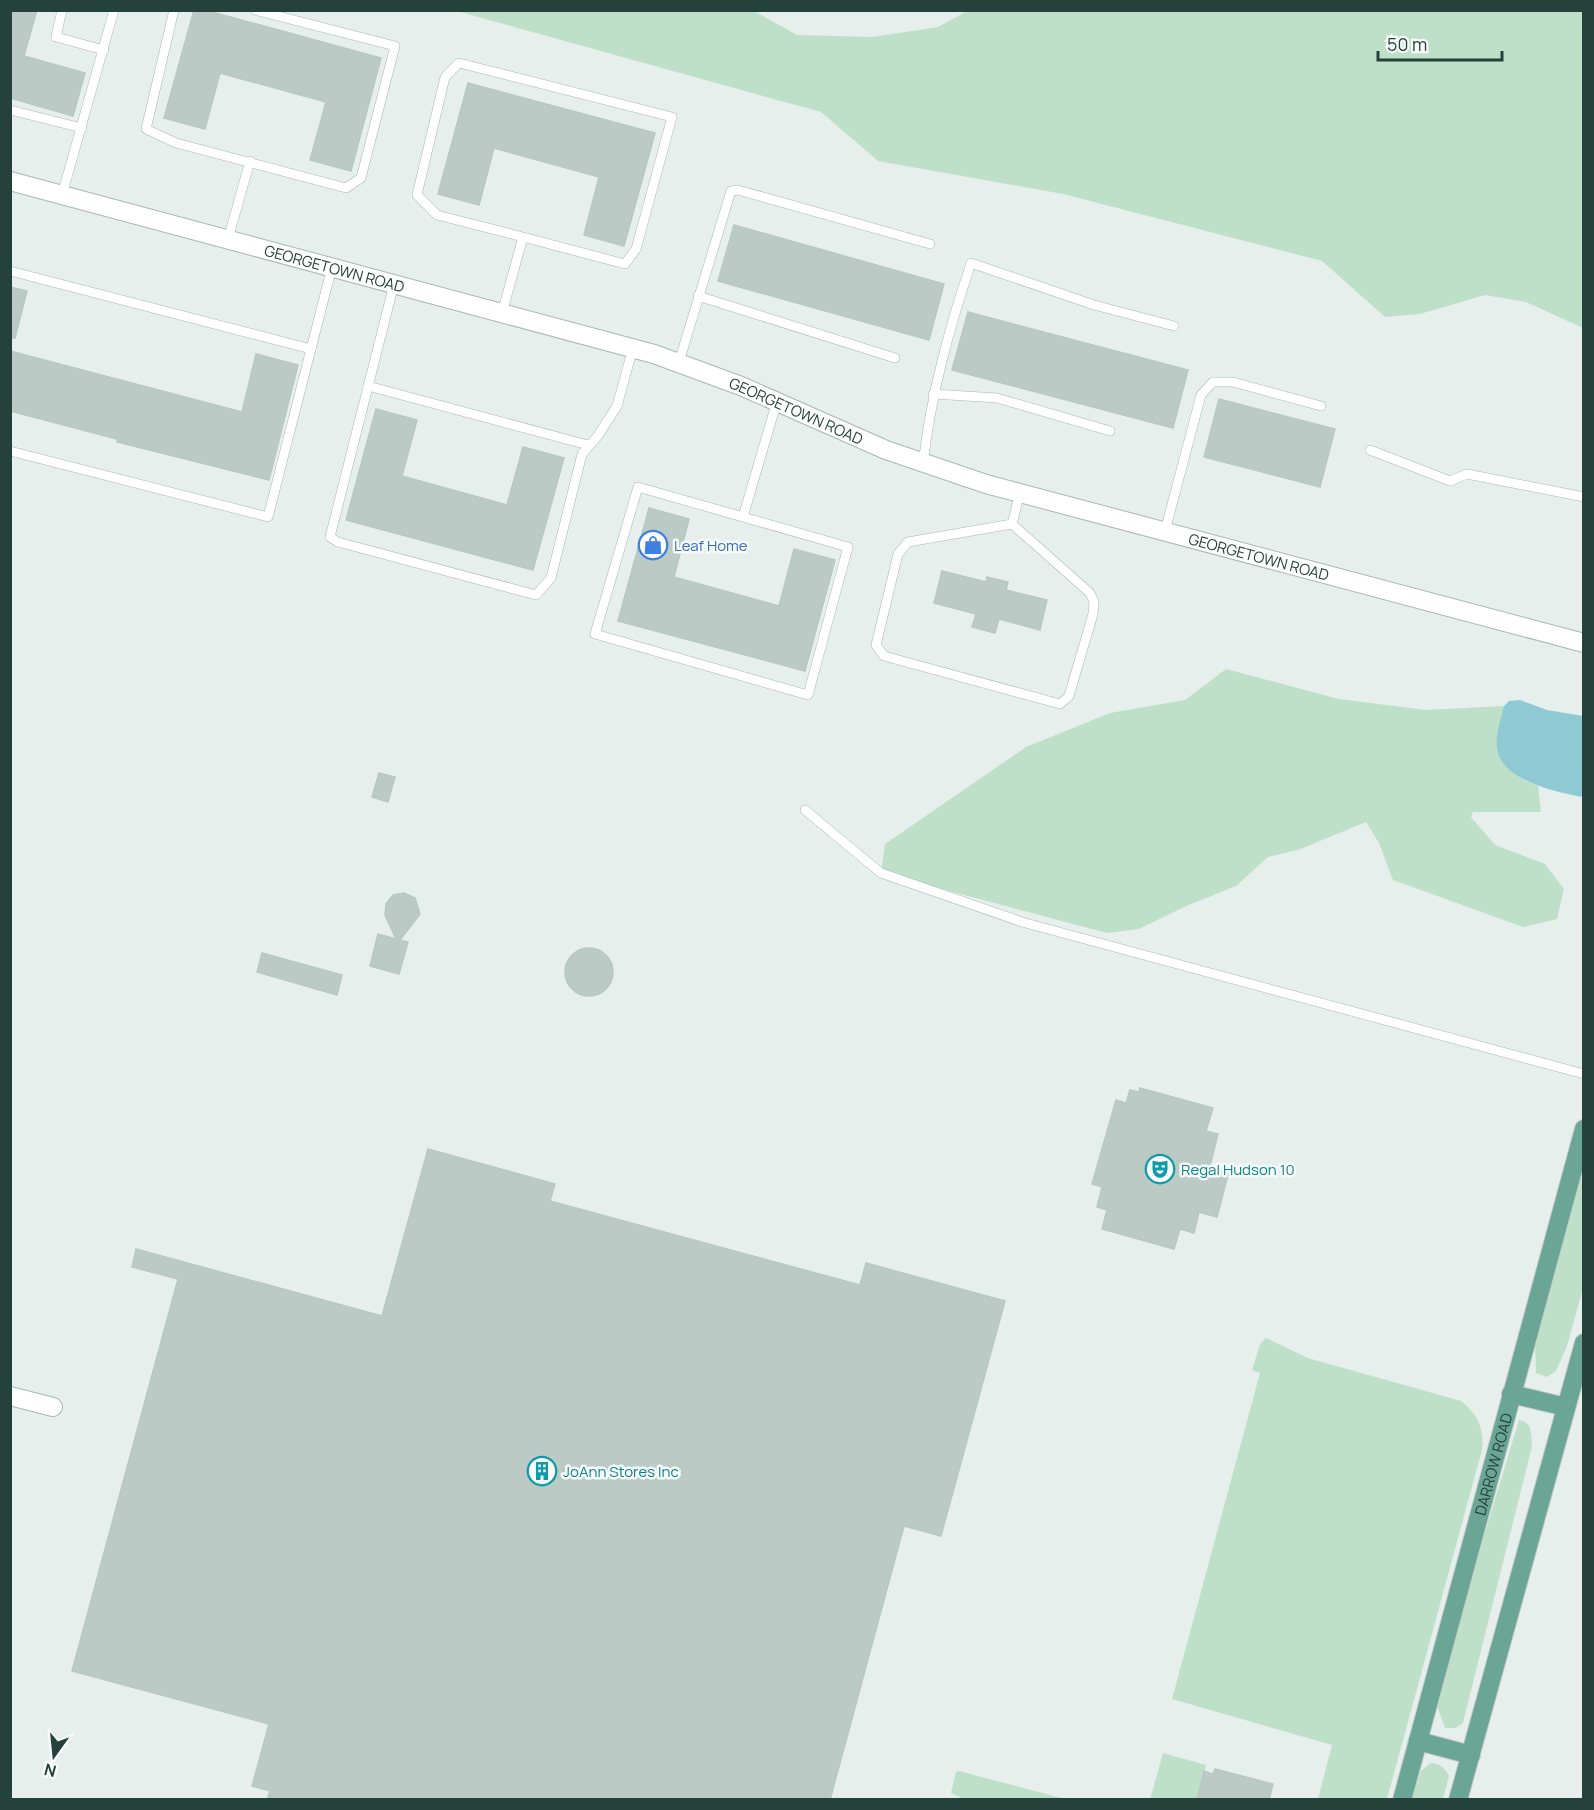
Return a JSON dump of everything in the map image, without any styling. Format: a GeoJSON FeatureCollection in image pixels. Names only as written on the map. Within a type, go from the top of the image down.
{"type":"FeatureCollection","features":[{"type":"Feature","properties":{"kind":"main road","name":"DARROW ROAD"},"geometry":{"type":"LineString","coordinates":[[1402,1800],[1511,1394],[1579,1162],[1584,1129]]}},
{"type":"Feature","properties":{"kind":"main road"},"geometry":{"type":"LineString","coordinates":[[1458,1800],[1584,1343]]}},
{"type":"Feature","properties":{"kind":"main road"},"geometry":{"type":"LineString","coordinates":[[1511,1394],[1566,1407]]}},
{"type":"Feature","properties":{"kind":"main road"},"geometry":{"type":"LineString","coordinates":[[1418,1741],[1471,1755]]}},
{"type":"Feature","properties":{"kind":"street","name":"GEORGETOWN ROAD"},"geometry":{"type":"LineString","coordinates":[[10,181],[633,348],[679,362],[777,401],[923,464],[1020,493],[1584,643]]}},
{"type":"Feature","properties":{"kind":"street"},"geometry":{"type":"LineString","coordinates":[[10,1396],[54,1407]]}},
{"type":"Feature","properties":{"kind":"lane"},"geometry":{"type":"LineString","coordinates":[[62,10],[56,37],[104,50]]}},
{"type":"Feature","properties":{"kind":"lane"},"geometry":{"type":"LineString","coordinates":[[62,195],[114,10]]}},
{"type":"Feature","properties":{"kind":"lane"},"geometry":{"type":"LineString","coordinates":[[174,10],[146,129],[176,143],[346,188],[361,178],[395,46],[255,10]]}},
{"type":"Feature","properties":{"kind":"lane"},"geometry":{"type":"LineString","coordinates":[[459,63],[672,117],[636,249],[626,264],[523,237],[437,215],[417,195],[445,77],[459,63]]}},
{"type":"Feature","properties":{"kind":"lane"},"geometry":{"type":"LineString","coordinates":[[10,110],[82,129]]}},
{"type":"Feature","properties":{"kind":"lane"},"geometry":{"type":"LineString","coordinates":[[228,239],[250,161]]}},
{"type":"Feature","properties":{"kind":"lane"},"geometry":{"type":"LineString","coordinates":[[679,362],[731,191],[738,190],[930,244]]}},
{"type":"Feature","properties":{"kind":"lane"},"geometry":{"type":"LineString","coordinates":[[502,313],[523,237]]}},
{"type":"Feature","properties":{"kind":"lane"},"geometry":{"type":"LineString","coordinates":[[923,464],[933,394],[943,348],[971,263],[1094,305],[1174,326]]}},
{"type":"Feature","properties":{"kind":"lane"},"geometry":{"type":"LineString","coordinates":[[10,451],[268,517],[332,267]]}},
{"type":"Feature","properties":{"kind":"lane"},"geometry":{"type":"LineString","coordinates":[[10,271],[311,349]]}},
{"type":"Feature","properties":{"kind":"lane"},"geometry":{"type":"LineString","coordinates":[[394,284],[330,537],[338,542],[492,585],[536,595],[551,578],[582,454],[597,437],[616,406],[633,348]]}},
{"type":"Feature","properties":{"kind":"lane"},"geometry":{"type":"LineString","coordinates":[[698,296],[895,358]]}},
{"type":"Feature","properties":{"kind":"lane"},"geometry":{"type":"LineString","coordinates":[[1165,531],[1201,394],[1213,382],[1233,382],[1321,406]]}},
{"type":"Feature","properties":{"kind":"lane"},"geometry":{"type":"LineString","coordinates":[[368,386],[588,445]]}},
{"type":"Feature","properties":{"kind":"lane"},"geometry":{"type":"LineString","coordinates":[[933,394],[997,398],[1110,431]]}},
{"type":"Feature","properties":{"kind":"lane"},"geometry":{"type":"LineString","coordinates":[[743,517],[777,401]]}},
{"type":"Feature","properties":{"kind":"lane"},"geometry":{"type":"LineString","coordinates":[[1370,450],[1450,481],[1467,474],[1584,497]]}},
{"type":"Feature","properties":{"kind":"lane"},"geometry":{"type":"LineString","coordinates":[[638,487],[743,517],[849,547],[808,695],[595,634],[638,487]]}},
{"type":"Feature","properties":{"kind":"lane"},"geometry":{"type":"LineString","coordinates":[[1012,524],[1020,493]]}},
{"type":"Feature","properties":{"kind":"lane"},"geometry":{"type":"LineString","coordinates":[[1012,524],[1090,593],[1094,602],[1093,614],[1069,696],[1060,704],[884,656],[876,645],[898,554],[908,542],[1012,524]]}},
{"type":"Feature","properties":{"kind":"lane"},"geometry":{"type":"LineString","coordinates":[[805,810],[881,873],[1022,922],[1584,1074]]}},
{"type":"Feature","properties":{"kind":"green space"},"geometry":{"type":"Polygon","coordinates":[[[457,11],[754,11],[797,35],[873,37],[938,27],[967,11],[1583,11],[1583,328],[1526,302],[1485,295],[1420,314],[1385,317],[1322,261],[1063,194],[878,161],[821,112],[457,11]]]}},
{"type":"Feature","properties":{"kind":"green space"},"geometry":{"type":"Polygon","coordinates":[[[1226,669],[1339,699],[1426,710],[1504,706],[1497,747],[1521,778],[1538,786],[1541,812],[1473,812],[1471,817],[1495,845],[1545,864],[1564,889],[1557,919],[1523,927],[1393,880],[1379,843],[1366,822],[1298,850],[1268,857],[1236,886],[1184,907],[1139,929],[1107,933],[881,873],[885,844],[1026,747],[1110,713],[1185,700],[1226,669]]]}},
{"type":"Feature","properties":{"kind":"green space"},"geometry":{"type":"Polygon","coordinates":[[[1583,1177],[1583,1288],[1567,1346],[1556,1371],[1547,1377],[1536,1373],[1535,1343],[1580,1180],[1583,1177]]]}},
{"type":"Feature","properties":{"kind":"green space"},"geometry":{"type":"Polygon","coordinates":[[[1266,1338],[1308,1358],[1461,1401],[1472,1411],[1481,1429],[1482,1450],[1387,1799],[1318,1799],[1332,1745],[1172,1699],[1260,1373],[1252,1370],[1260,1344],[1266,1338]]]}},
{"type":"Feature","properties":{"kind":"green space"},"geometry":{"type":"Polygon","coordinates":[[[1519,1420],[1529,1426],[1532,1446],[1463,1723],[1455,1728],[1445,1728],[1437,1706],[1474,1569],[1519,1420]]]}},
{"type":"Feature","properties":{"kind":"green space"},"geometry":{"type":"Polygon","coordinates":[[[1163,1753],[1206,1765],[1197,1799],[1150,1800],[1163,1753]]]}},
{"type":"Feature","properties":{"kind":"green space"},"geometry":{"type":"Polygon","coordinates":[[[1430,1763],[1441,1766],[1449,1776],[1443,1799],[1412,1799],[1421,1771],[1430,1763]]]}},
{"type":"Feature","properties":{"kind":"green space"},"geometry":{"type":"Polygon","coordinates":[[[956,1772],[1064,1799],[966,1800],[951,1793],[956,1772]]]}},
{"type":"Feature","properties":{"kind":"water"},"geometry":{"type":"Polygon","coordinates":[[[1520,700],[1547,710],[1583,716],[1583,797],[1546,788],[1519,777],[1508,769],[1501,759],[1497,748],[1497,738],[1504,706],[1509,701],[1520,700]]]}},
{"type":"Feature","properties":{"kind":"building"},"geometry":{"type":"Polygon","coordinates":[[[10,10],[37,10],[24,56],[85,73],[73,116],[10,98],[10,10]]]}},
{"type":"Feature","properties":{"kind":"building"},"geometry":{"type":"Polygon","coordinates":[[[194,10],[205,10],[381,58],[351,171],[310,160],[326,102],[220,73],[205,129],[164,118],[194,10]]]}},
{"type":"Feature","properties":{"kind":"building"},"geometry":{"type":"Polygon","coordinates":[[[468,83],[655,133],[624,246],[584,235],[599,177],[494,148],[479,205],[438,194],[468,83]]]}},
{"type":"Feature","properties":{"kind":"building"},"geometry":{"type":"Polygon","coordinates":[[[734,225],[944,284],[929,340],[718,281],[734,225]]]}},
{"type":"Feature","properties":{"kind":"building"},"geometry":{"type":"Polygon","coordinates":[[[10,287],[27,291],[15,338],[10,338],[10,287]]]}},
{"type":"Feature","properties":{"kind":"building"},"geometry":{"type":"Polygon","coordinates":[[[968,312],[1188,370],[1173,428],[952,370],[968,312]]]}},
{"type":"Feature","properties":{"kind":"building"},"geometry":{"type":"Polygon","coordinates":[[[10,351],[242,412],[256,354],[298,365],[269,480],[117,442],[117,439],[10,411],[10,351]]]}},
{"type":"Feature","properties":{"kind":"building"},"geometry":{"type":"Polygon","coordinates":[[[1219,399],[1335,429],[1320,487],[1204,457],[1219,399]]]}},
{"type":"Feature","properties":{"kind":"building"},"geometry":{"type":"Polygon","coordinates":[[[376,409],[417,420],[402,476],[507,505],[523,447],[564,458],[533,570],[346,520],[376,409]]]}},
{"type":"Feature","properties":{"kind":"building"},"geometry":{"type":"Polygon","coordinates":[[[649,508],[689,519],[674,577],[779,606],[794,549],[835,560],[805,671],[618,621],[649,508]]]}},
{"type":"Feature","properties":{"kind":"building"},"geometry":{"type":"Polygon","coordinates":[[[942,571],[986,582],[987,577],[1008,582],[1006,590],[1047,600],[1040,630],[999,619],[995,633],[972,627],[976,614],[934,603],[942,571]]]}},
{"type":"Feature","properties":{"kind":"building"},"geometry":{"type":"Polygon","coordinates":[[[379,773],[395,777],[388,802],[372,797],[379,773]]]}},
{"type":"Feature","properties":{"kind":"building"},"geometry":{"type":"Polygon","coordinates":[[[404,893],[415,898],[420,914],[400,940],[408,942],[399,974],[370,966],[378,934],[396,939],[385,915],[386,904],[393,895],[404,893]]]}},
{"type":"Feature","properties":{"kind":"building"},"geometry":{"type":"Polygon","coordinates":[[[589,948],[606,955],[613,972],[606,989],[589,996],[572,989],[565,972],[572,955],[589,948]]]}},
{"type":"Feature","properties":{"kind":"building"},"geometry":{"type":"Polygon","coordinates":[[[262,953],[342,975],[337,995],[257,972],[262,953]]]}},
{"type":"Feature","properties":{"kind":"building","name":"Regal Hudson 10"},"geometry":{"type":"Polygon","coordinates":[[[1140,1088],[1213,1108],[1206,1131],[1218,1134],[1210,1166],[1229,1171],[1217,1217],[1199,1212],[1194,1233],[1180,1229],[1174,1249],[1102,1229],[1107,1210],[1097,1207],[1102,1187],[1092,1184],[1116,1100],[1126,1103],[1130,1090],[1139,1092],[1140,1088]]]}},
{"type":"Feature","properties":{"kind":"building","name":"JoAnn Stores Inc"},"geometry":{"type":"Polygon","coordinates":[[[428,1149],[555,1184],[550,1201],[860,1285],[866,1263],[1005,1301],[941,1536],[904,1526],[830,1800],[267,1800],[270,1791],[252,1786],[269,1724],[72,1671],[178,1279],[132,1267],[136,1249],[382,1316],[428,1149]]]}},
{"type":"Feature","properties":{"kind":"building"},"geometry":{"type":"Polygon","coordinates":[[[1215,1769],[1273,1784],[1269,1800],[1197,1800],[1204,1771],[1213,1774],[1215,1769]]]}},
{"type":"Feature","properties":{"kind":"place","name":"Leaf Home"},"geometry":{"type":"Point","coordinates":[653,545]}},
{"type":"Feature","properties":{"kind":"place","name":"Regal Hudson 10"},"geometry":{"type":"Point","coordinates":[1160,1169]}},
{"type":"Feature","properties":{"kind":"place","name":"JoAnn Stores Inc"},"geometry":{"type":"Point","coordinates":[542,1471]}}]}
